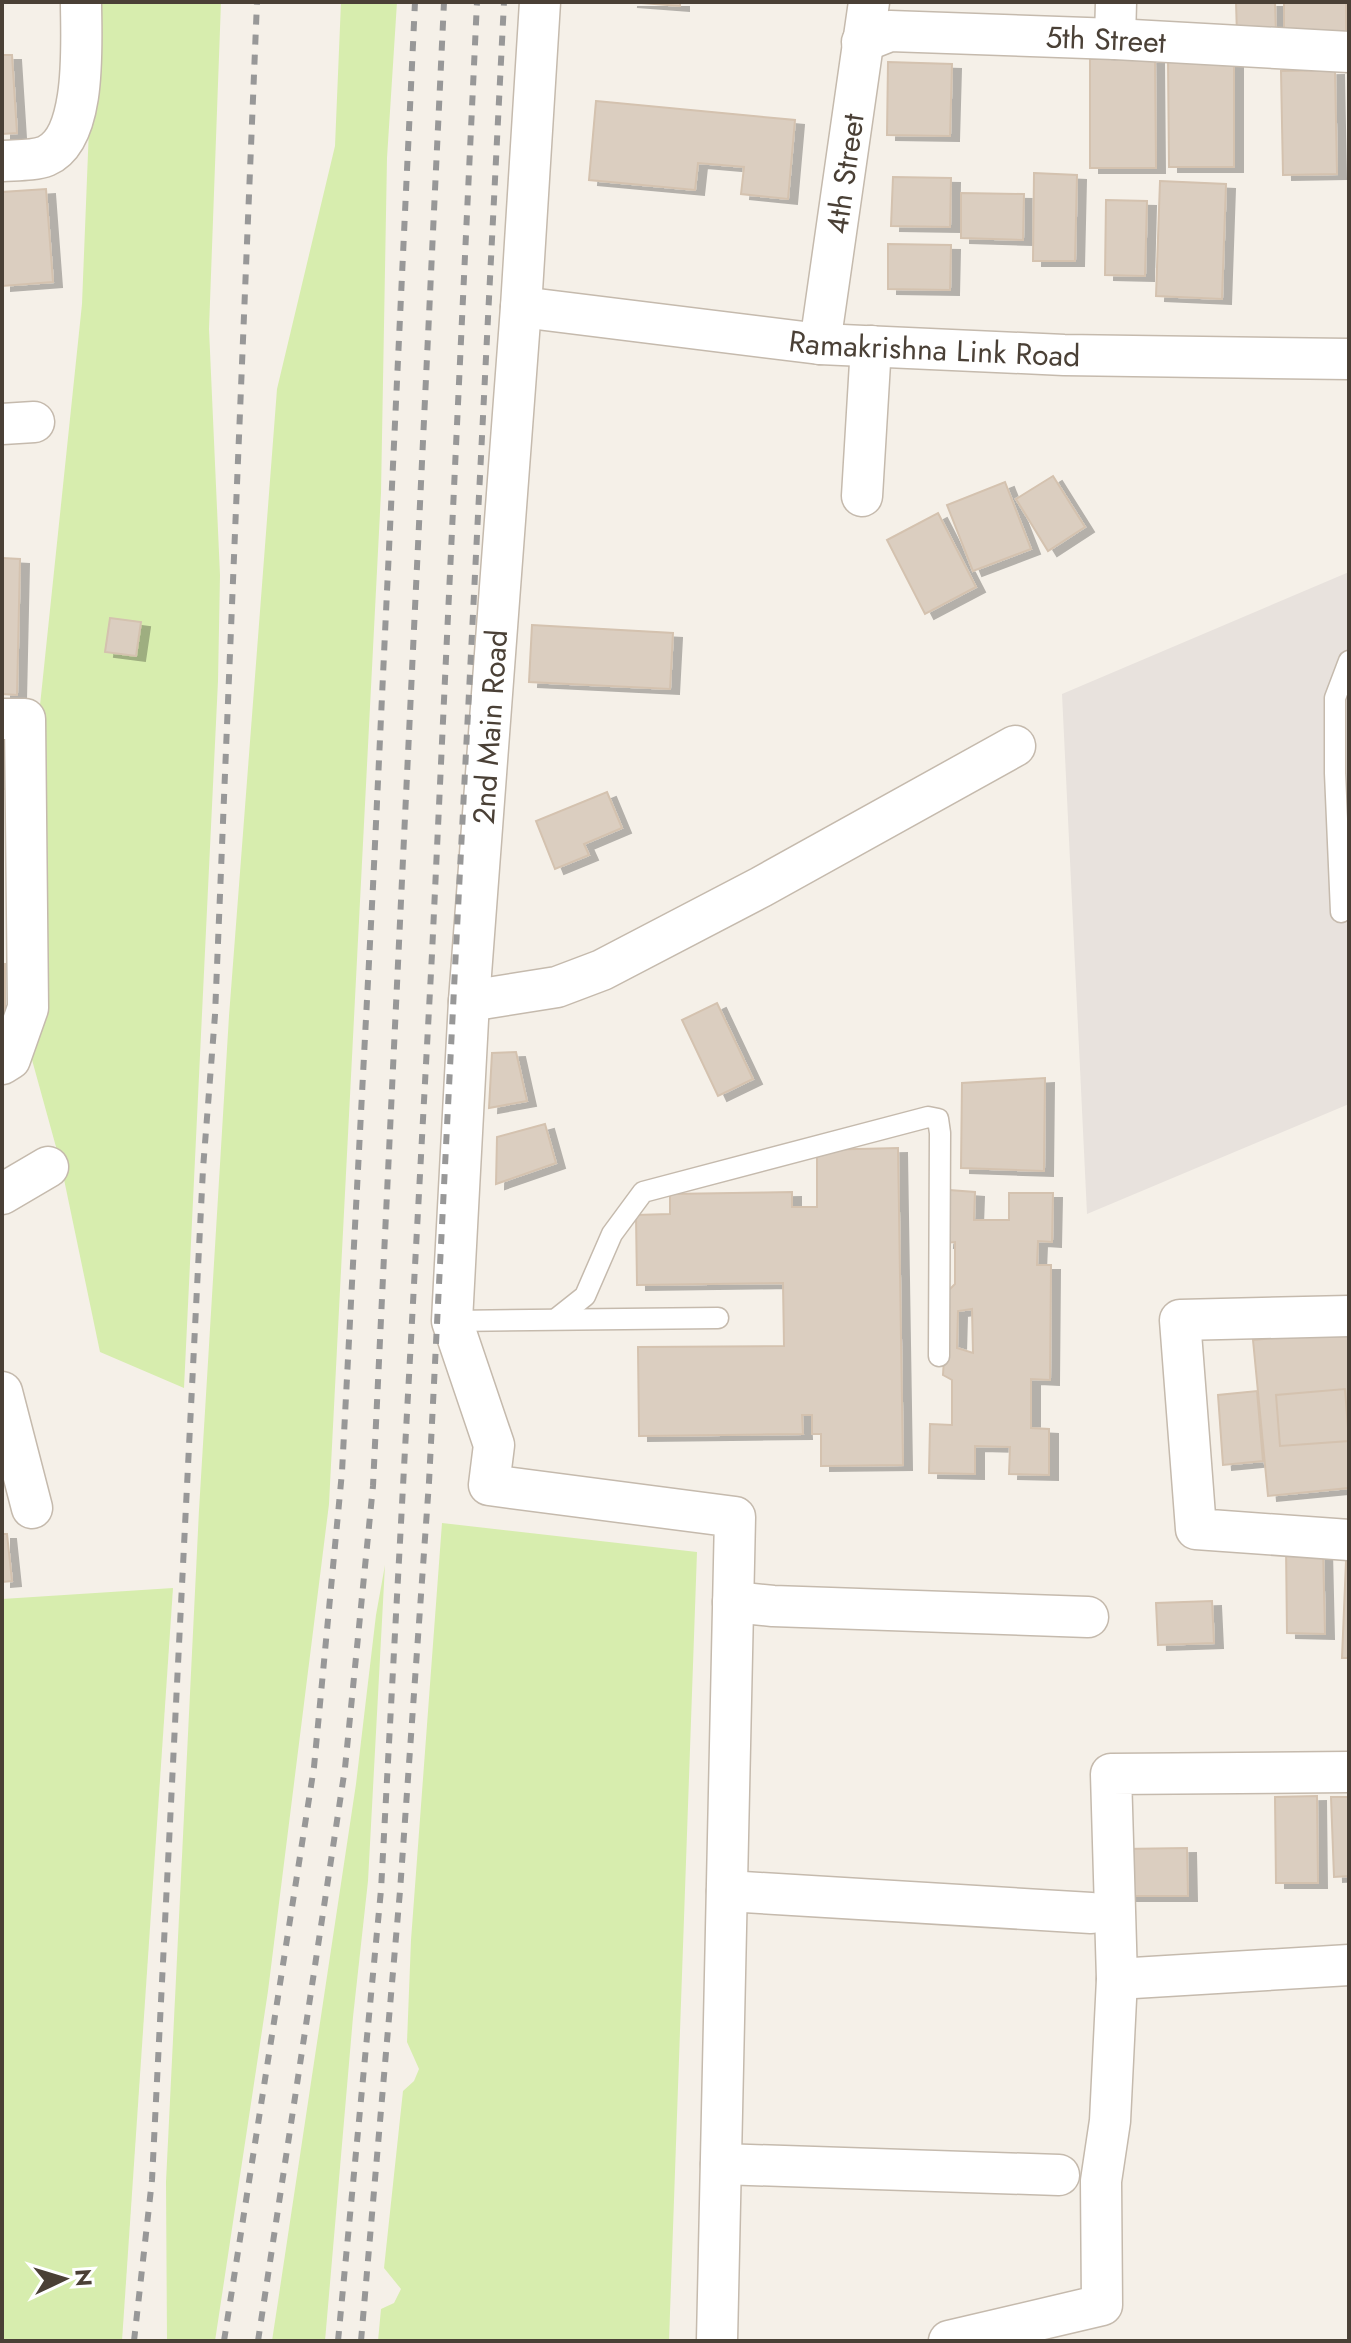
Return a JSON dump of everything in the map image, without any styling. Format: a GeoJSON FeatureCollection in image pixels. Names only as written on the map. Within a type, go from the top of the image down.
{"type":"FeatureCollection","features":[{"type":"Feature","properties":{"kind":"street"},"geometry":{"type":"LineString","coordinates":[[2,161],[46,156],[65,141],[80,93],[81,2]]}},
{"type":"Feature","properties":{"kind":"street","name":"2nd Main Road"},"geometry":{"type":"LineString","coordinates":[[540,2],[521,307],[469,1001],[452,1321],[494,1445],[489,1485],[735,1517],[733,1602]]}},
{"type":"Feature","properties":{"kind":"street","name":"4th Street"},"geometry":{"type":"LineString","coordinates":[[820,344],[869,2]]}},
{"type":"Feature","properties":{"kind":"street","name":"5th Street"},"geometry":{"type":"LineString","coordinates":[[862,42],[890,31],[1116,20],[1349,52]]}},
{"type":"Feature","properties":{"kind":"street","name":"Ramakrishna Link Road"},"geometry":{"type":"LineString","coordinates":[[521,307],[820,344],[1064,355],[1349,359]]}},
{"type":"Feature","properties":{"kind":"street"},"geometry":{"type":"LineString","coordinates":[[862,496],[871,346]]}},
{"type":"Feature","properties":{"kind":"street"},"geometry":{"type":"LineString","coordinates":[[2,719],[25,719],[28,1008],[10,1059],[2,1064]]}},
{"type":"Feature","properties":{"kind":"street"},"geometry":{"type":"LineString","coordinates":[[469,1001],[557,987],[602,970],[761,887],[1015,746]]}},
{"type":"Feature","properties":{"kind":"street"},"geometry":{"type":"LineString","coordinates":[[2,1194],[48,1167]]}},
{"type":"Feature","properties":{"kind":"street"},"geometry":{"type":"LineString","coordinates":[[1349,1316],[1180,1320],[1196,1529],[1349,1540]]}},
{"type":"Feature","properties":{"kind":"street"},"geometry":{"type":"LineString","coordinates":[[2,1392],[32,1508]]}},
{"type":"Feature","properties":{"kind":"street"},"geometry":{"type":"LineString","coordinates":[[717,2341],[733,1602],[1088,1617]]}},
{"type":"Feature","properties":{"kind":"street"},"geometry":{"type":"LineString","coordinates":[[949,2341],[1102,2305],[1101,2181],[1110,2121],[1117,1979],[1111,1774],[1349,1772]]}},
{"type":"Feature","properties":{"kind":"street"},"geometry":{"type":"LineString","coordinates":[[727,1891],[1091,1913]]}},
{"type":"Feature","properties":{"kind":"street"},"geometry":{"type":"LineString","coordinates":[[1117,1979],[1349,1965]]}},
{"type":"Feature","properties":{"kind":"street"},"geometry":{"type":"LineString","coordinates":[[721,2164],[1059,2175]]}},
{"type":"Feature","properties":{"kind":"lane"},"geometry":{"type":"LineString","coordinates":[[1341,912],[1335,698],[1349,661]]}},
{"type":"Feature","properties":{"kind":"lane"},"geometry":{"type":"LineString","coordinates":[[556,1319],[585,1296],[612,1234],[643,1192],[928,1117],[938,1119],[940,1133],[939,1356]]}},
{"type":"Feature","properties":{"kind":"lane"},"geometry":{"type":"LineString","coordinates":[[452,1321],[718,1318]]}},
{"type":"Feature","properties":{"kind":"shaded area"},"geometry":{"type":"Polygon","coordinates":[[[1349,572],[1349,1104],[1087,1214],[1062,694],[1349,572]]]}},
{"type":"Feature","properties":{"kind":"green space"},"geometry":{"type":"Polygon","coordinates":[[[94,2],[221,2],[209,329],[220,575],[218,681],[184,1388],[100,1352],[61,1165],[29,1049],[37,734],[82,304],[94,2]]]}},
{"type":"Feature","properties":{"kind":"green space"},"geometry":{"type":"Polygon","coordinates":[[[341,2],[397,2],[387,158],[381,493],[329,1504],[268,1991],[215,2341],[167,2341],[166,2182],[199,1510],[229,1016],[277,389],[335,146],[341,2]]]}},
{"type":"Feature","properties":{"kind":"green space"},"geometry":{"type":"Polygon","coordinates":[[[442,1523],[697,1552],[669,2341],[378,2341],[381,2309],[394,2303],[401,2289],[384,2268],[403,2091],[414,2081],[419,2069],[407,2042],[411,1940],[442,1523]]]}},
{"type":"Feature","properties":{"kind":"green space"},"geometry":{"type":"Polygon","coordinates":[[[385,1565],[368,1881],[325,2341],[272,2341],[356,1784],[385,1565]]]}},
{"type":"Feature","properties":{"kind":"green space"},"geometry":{"type":"Polygon","coordinates":[[[173,1588],[122,2341],[2,2341],[2,1599],[173,1588]]]}},
{"type":"Feature","properties":{"kind":"building"},"geometry":{"type":"Polygon","coordinates":[[[628,2],[680,2],[680,6],[628,2]]]}},
{"type":"Feature","properties":{"kind":"building"},"geometry":{"type":"Polygon","coordinates":[[[1236,2],[1275,2],[1276,35],[1237,35],[1236,2]]]}},
{"type":"Feature","properties":{"kind":"building"},"geometry":{"type":"Polygon","coordinates":[[[1284,2],[1346,2],[1346,43],[1284,42],[1284,2]]]}},
{"type":"Feature","properties":{"kind":"building"},"geometry":{"type":"Polygon","coordinates":[[[2,55],[12,55],[17,133],[2,134],[2,55]]]}},
{"type":"Feature","properties":{"kind":"building"},"geometry":{"type":"Polygon","coordinates":[[[1168,58],[1234,58],[1234,167],[1169,167],[1168,58]]]}},
{"type":"Feature","properties":{"kind":"building"},"geometry":{"type":"Polygon","coordinates":[[[1090,59],[1155,59],[1156,168],[1090,168],[1090,59]]]}},
{"type":"Feature","properties":{"kind":"building"},"geometry":{"type":"Polygon","coordinates":[[[888,62],[952,64],[950,136],[887,135],[888,62]]]}},
{"type":"Feature","properties":{"kind":"building"},"geometry":{"type":"Polygon","coordinates":[[[1335,70],[1337,174],[1283,175],[1281,71],[1335,70]]]}},
{"type":"Feature","properties":{"kind":"building"},"geometry":{"type":"Polygon","coordinates":[[[596,101],[795,120],[788,199],[741,194],[744,167],[698,163],[695,190],[589,180],[596,101]]]}},
{"type":"Feature","properties":{"kind":"building"},"geometry":{"type":"Polygon","coordinates":[[[1034,173],[1077,175],[1075,261],[1033,261],[1034,173]]]}},
{"type":"Feature","properties":{"kind":"building"},"geometry":{"type":"Polygon","coordinates":[[[893,177],[951,178],[950,227],[891,226],[893,177]]]}},
{"type":"Feature","properties":{"kind":"building"},"geometry":{"type":"Polygon","coordinates":[[[1160,181],[1226,184],[1222,299],[1156,296],[1160,181]]]}},
{"type":"Feature","properties":{"kind":"building"},"geometry":{"type":"Polygon","coordinates":[[[46,189],[53,282],[2,286],[2,192],[46,189]]]}},
{"type":"Feature","properties":{"kind":"building"},"geometry":{"type":"Polygon","coordinates":[[[961,193],[1024,194],[1023,240],[961,238],[961,193]]]}},
{"type":"Feature","properties":{"kind":"building"},"geometry":{"type":"Polygon","coordinates":[[[1106,200],[1147,201],[1145,276],[1105,275],[1106,200]]]}},
{"type":"Feature","properties":{"kind":"building"},"geometry":{"type":"Polygon","coordinates":[[[888,244],[951,245],[950,290],[888,289],[888,244]]]}},
{"type":"Feature","properties":{"kind":"building"},"geometry":{"type":"Polygon","coordinates":[[[1053,476],[1085,527],[1048,551],[1016,499],[1053,476]]]}},
{"type":"Feature","properties":{"kind":"building"},"geometry":{"type":"Polygon","coordinates":[[[1005,482],[1031,549],[973,571],[947,505],[1005,482]]]}},
{"type":"Feature","properties":{"kind":"building"},"geometry":{"type":"Polygon","coordinates":[[[938,513],[976,587],[925,614],[887,540],[938,513]]]}},
{"type":"Feature","properties":{"kind":"building"},"geometry":{"type":"Polygon","coordinates":[[[2,558],[20,559],[17,695],[2,694],[2,558]]]}},
{"type":"Feature","properties":{"kind":"building"},"geometry":{"type":"Polygon","coordinates":[[[110,618],[141,622],[136,656],[105,652],[110,618]]]}},
{"type":"Feature","properties":{"kind":"building"},"geometry":{"type":"Polygon","coordinates":[[[532,625],[673,633],[670,689],[529,682],[532,625]]]}},
{"type":"Feature","properties":{"kind":"building"},"geometry":{"type":"Polygon","coordinates":[[[14,726],[16,789],[2,789],[2,727],[14,726]]]}},
{"type":"Feature","properties":{"kind":"building"},"geometry":{"type":"Polygon","coordinates":[[[607,792],[622,828],[584,844],[589,855],[555,869],[536,821],[607,792]]]}},
{"type":"Feature","properties":{"kind":"building"},"geometry":{"type":"Polygon","coordinates":[[[2,964],[5,964],[5,1045],[2,1045],[2,964]]]}},
{"type":"Feature","properties":{"kind":"building"},"geometry":{"type":"Polygon","coordinates":[[[717,1003],[753,1079],[718,1096],[682,1020],[717,1003]]]}},
{"type":"Feature","properties":{"kind":"building"},"geometry":{"type":"Polygon","coordinates":[[[516,1052],[527,1101],[489,1108],[492,1053],[516,1052]]]}},
{"type":"Feature","properties":{"kind":"building"},"geometry":{"type":"Polygon","coordinates":[[[1045,1078],[1044,1171],[961,1168],[962,1083],[1045,1078]]]}},
{"type":"Feature","properties":{"kind":"building"},"geometry":{"type":"Polygon","coordinates":[[[545,1124],[556,1163],[496,1184],[497,1137],[545,1124]]]}},
{"type":"Feature","properties":{"kind":"building"},"geometry":{"type":"Polygon","coordinates":[[[898,1148],[903,1465],[821,1466],[821,1434],[812,1434],[812,1415],[802,1415],[803,1434],[639,1436],[638,1347],[784,1346],[783,1283],[637,1285],[636,1215],[670,1214],[670,1194],[792,1192],[792,1207],[817,1207],[817,1150],[898,1148]]]}},
{"type":"Feature","properties":{"kind":"building"},"geometry":{"type":"Polygon","coordinates":[[[949,1190],[975,1192],[974,1220],[1009,1220],[1009,1193],[1053,1193],[1052,1242],[1038,1241],[1037,1265],[1051,1265],[1050,1380],[1031,1379],[1031,1428],[1049,1429],[1049,1475],[1009,1474],[1010,1447],[975,1446],[975,1474],[929,1473],[930,1424],[952,1425],[952,1380],[943,1375],[948,1291],[955,1284],[955,1242],[945,1243],[949,1190]],[[972,1309],[958,1311],[957,1348],[973,1353],[972,1309]]]}},
{"type":"Feature","properties":{"kind":"building"},"geometry":{"type":"Polygon","coordinates":[[[1349,1331],[1349,1488],[1268,1496],[1253,1340],[1349,1331]]]}},
{"type":"Feature","properties":{"kind":"building"},"geometry":{"type":"Polygon","coordinates":[[[1345,1389],[1349,1441],[1280,1446],[1276,1395],[1345,1389]]]}},
{"type":"Feature","properties":{"kind":"building"},"geometry":{"type":"Polygon","coordinates":[[[1257,1391],[1263,1461],[1223,1465],[1218,1395],[1257,1391]]]}},
{"type":"Feature","properties":{"kind":"building"},"geometry":{"type":"Polygon","coordinates":[[[2,1534],[7,1534],[12,1581],[2,1582],[2,1534]]]}},
{"type":"Feature","properties":{"kind":"building"},"geometry":{"type":"Polygon","coordinates":[[[1286,1546],[1323,1547],[1325,1634],[1287,1633],[1286,1546]]]}},
{"type":"Feature","properties":{"kind":"building"},"geometry":{"type":"Polygon","coordinates":[[[1346,1561],[1349,1561],[1349,1658],[1342,1658],[1346,1561]]]}},
{"type":"Feature","properties":{"kind":"building"},"geometry":{"type":"Polygon","coordinates":[[[1212,1601],[1214,1643],[1158,1645],[1156,1603],[1212,1601]]]}},
{"type":"Feature","properties":{"kind":"building"},"geometry":{"type":"Polygon","coordinates":[[[1317,1796],[1318,1883],[1276,1883],[1275,1797],[1317,1796]]]}},
{"type":"Feature","properties":{"kind":"building"},"geometry":{"type":"Polygon","coordinates":[[[1331,1797],[1349,1797],[1349,1876],[1334,1877],[1331,1797]]]}},
{"type":"Feature","properties":{"kind":"building"},"geometry":{"type":"Polygon","coordinates":[[[1187,1848],[1188,1896],[1123,1896],[1122,1849],[1187,1848]]]}},
{"type":"Feature","properties":{"kind":"railway"},"geometry":{"type":"LineString","coordinates":[[134,2341],[152,2180],[203,1169],[215,1015],[257,2]]}},
{"type":"Feature","properties":{"kind":"railway"},"geometry":{"type":"LineString","coordinates":[[224,2341],[314,1767],[342,1472],[415,2]]}},
{"type":"Feature","properties":{"kind":"railway"},"geometry":{"type":"LineString","coordinates":[[258,2341],[345,1768],[373,1486],[444,2]]}},
{"type":"Feature","properties":{"kind":"railway"},"geometry":{"type":"LineString","coordinates":[[338,2341],[381,1890],[432,954],[477,2]]}},
{"type":"Feature","properties":{"kind":"railway"},"geometry":{"type":"LineString","coordinates":[[361,2341],[400,1891],[429,1482],[504,2]]}}]}
